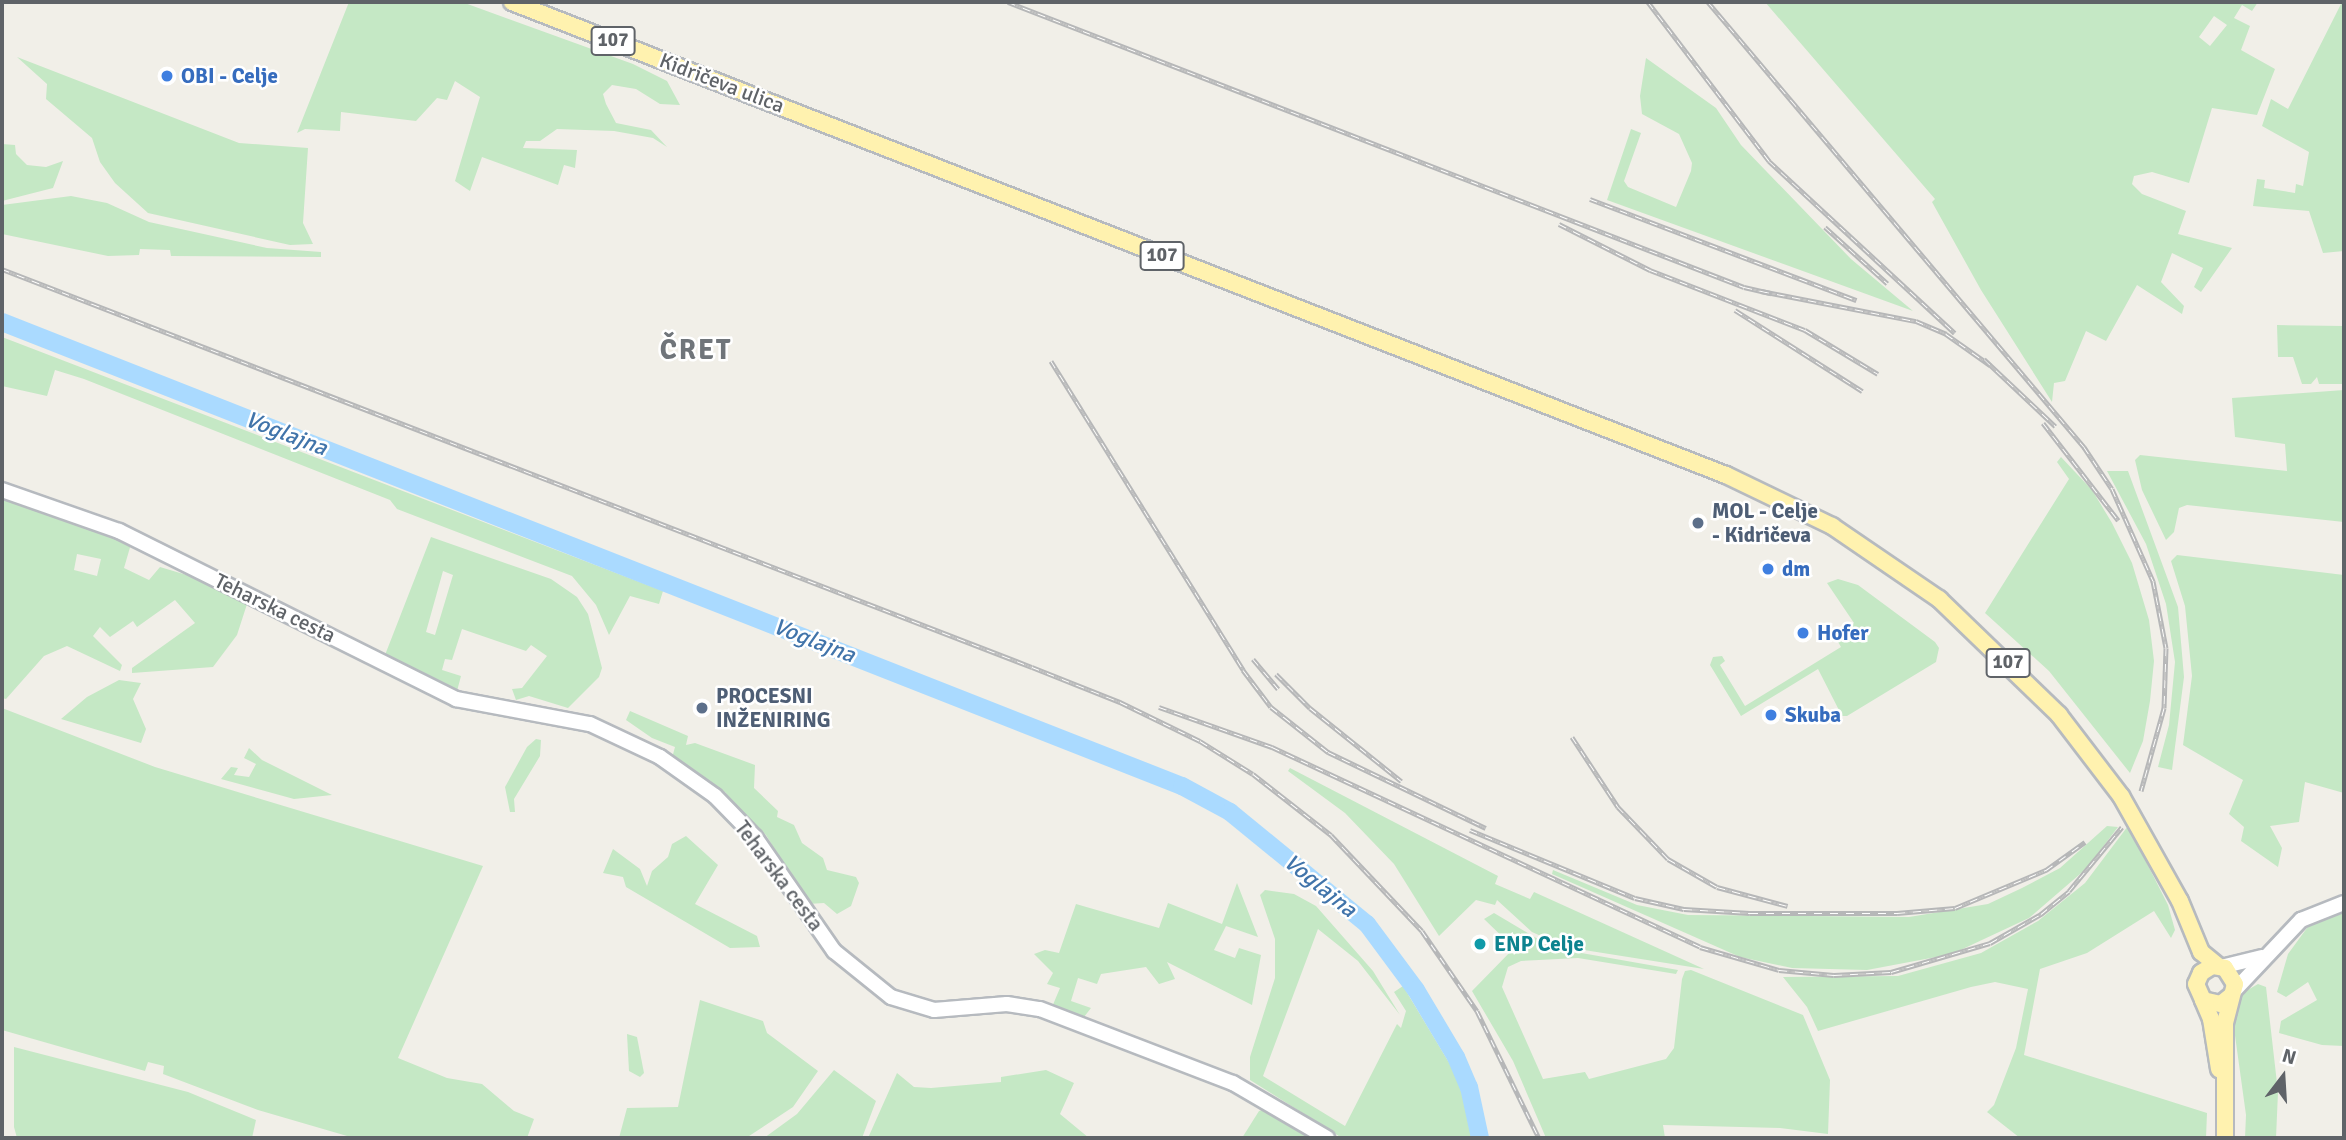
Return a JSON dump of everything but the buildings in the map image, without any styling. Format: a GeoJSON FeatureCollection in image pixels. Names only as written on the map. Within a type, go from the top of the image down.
{"type":"FeatureCollection","features":[{"type":"Feature","properties":{"kind":"main road","name":"Kidričeva ulica"},"geometry":{"type":"LineString","coordinates":[[512,2],[1726,475],[1832,526],[1939,599],[2043,698],[2121,796],[2163,873]]}},
{"type":"Feature","properties":{"kind":"main road","name":"107"},"geometry":{"type":"LineString","coordinates":[[2163,873],[2201,952],[2234,978],[2233,994],[2225,1023],[2225,1138]]}},
{"type":"Feature","properties":{"kind":"main road","name":"107"},"geometry":{"type":"LineString","coordinates":[[2163,873],[2197,978],[2197,990],[2211,1018],[2225,1106]]}},
{"type":"Feature","properties":{"kind":"main road"},"geometry":{"type":"LineString","coordinates":[[2197,978],[2206,968],[2220,966]]}},
{"type":"Feature","properties":{"kind":"main road"},"geometry":{"type":"LineString","coordinates":[[2203,1000],[2221,1004],[2233,994]]}},
{"type":"Feature","properties":{"kind":"street","name":"Teharska cesta"},"geometry":{"type":"LineString","coordinates":[[2,490],[118,531],[456,699],[590,724],[660,757],[715,796],[755,837],[834,951],[891,997],[934,1010],[1007,1004],[1040,1009],[1233,1083],[1327,1138]]}},
{"type":"Feature","properties":{"kind":"street"},"geometry":{"type":"LineString","coordinates":[[2233,994],[2263,956],[2312,913],[2344,903]]}},
{"type":"Feature","properties":{"kind":"street"},"geometry":{"type":"LineString","coordinates":[[2220,966],[2263,956]]}},
{"type":"Feature","properties":{"kind":"green space"},"geometry":{"type":"Polygon","coordinates":[[[349,2],[462,2],[633,64],[667,81],[680,105],[660,104],[636,89],[612,85],[603,94],[606,104],[616,123],[651,130],[667,147],[653,138],[614,131],[557,129],[540,141],[526,141],[523,148],[577,150],[575,168],[564,165],[558,185],[482,157],[470,191],[455,181],[480,97],[455,81],[447,100],[437,98],[416,121],[341,112],[340,131],[305,129],[297,133],[349,2]]]}},
{"type":"Feature","properties":{"kind":"green space"},"geometry":{"type":"Polygon","coordinates":[[[1765,2],[2258,2],[2252,11],[2242,5],[2234,18],[2250,26],[2241,50],[2275,69],[2257,115],[2212,108],[2189,183],[2152,172],[2134,176],[2132,184],[2142,194],[2186,211],[2178,234],[2232,248],[2201,292],[2194,287],[2203,268],[2172,253],[2161,282],[2184,306],[2182,314],[2137,285],[2106,341],[2086,331],[2065,381],[2054,383],[2052,402],[1981,290],[1932,202],[1935,199],[1765,2]],[[2214,16],[2199,37],[2210,46],[2227,25],[2214,16]]]}},
{"type":"Feature","properties":{"kind":"green space"},"geometry":{"type":"Polygon","coordinates":[[[2342,2],[2344,251],[2323,253],[2309,211],[2253,206],[2257,179],[2265,180],[2264,188],[2295,193],[2296,184],[2303,186],[2309,152],[2262,126],[2271,99],[2288,109],[2342,2]]]}},
{"type":"Feature","properties":{"kind":"green space"},"geometry":{"type":"Polygon","coordinates":[[[17,57],[239,143],[308,148],[303,223],[313,244],[290,245],[148,213],[115,183],[100,162],[92,138],[46,99],[47,84],[17,57]]]}},
{"type":"Feature","properties":{"kind":"green space"},"geometry":{"type":"Polygon","coordinates":[[[1646,58],[1716,108],[1741,145],[1851,259],[1913,311],[1607,200],[1631,129],[1641,133],[1624,181],[1628,187],[1676,207],[1691,171],[1692,163],[1679,134],[1642,114],[1640,96],[1646,58]]]}},
{"type":"Feature","properties":{"kind":"green space"},"geometry":{"type":"Polygon","coordinates":[[[2,144],[15,145],[16,154],[27,165],[46,167],[63,161],[53,188],[2,201],[2,144]]]}},
{"type":"Feature","properties":{"kind":"green space"},"geometry":{"type":"Polygon","coordinates":[[[71,196],[107,203],[149,222],[267,248],[321,252],[321,257],[171,256],[170,250],[140,249],[139,255],[108,256],[2,234],[2,205],[71,196]]]}},
{"type":"Feature","properties":{"kind":"green space"},"geometry":{"type":"Polygon","coordinates":[[[2277,325],[2344,326],[2344,384],[2319,384],[2317,377],[2311,384],[2302,384],[2293,357],[2278,357],[2277,325]]]}},
{"type":"Feature","properties":{"kind":"green space"},"geometry":{"type":"Polygon","coordinates":[[[2,337],[663,591],[659,604],[630,596],[609,635],[596,605],[572,576],[397,509],[390,500],[84,379],[55,370],[47,396],[2,386],[2,337]]]}},
{"type":"Feature","properties":{"kind":"green space"},"geometry":{"type":"Polygon","coordinates":[[[2344,390],[2344,522],[2187,505],[2179,508],[2174,532],[2166,540],[2142,490],[2135,460],[2140,455],[2287,471],[2285,444],[2235,437],[2232,398],[2344,390]]]}},
{"type":"Feature","properties":{"kind":"green space"},"geometry":{"type":"Polygon","coordinates":[[[2061,457],[2092,490],[2112,523],[2132,563],[2149,620],[2154,661],[2150,701],[2143,741],[2130,773],[2049,671],[1985,613],[2069,479],[2057,462],[2061,457]]]}},
{"type":"Feature","properties":{"kind":"green space"},"geometry":{"type":"Polygon","coordinates":[[[2107,471],[2128,471],[2178,607],[2184,677],[2172,770],[2158,767],[2169,725],[2175,662],[2166,604],[2146,544],[2107,471]]]}},
{"type":"Feature","properties":{"kind":"green space"},"geometry":{"type":"Polygon","coordinates":[[[2,494],[131,544],[124,568],[149,580],[160,567],[200,579],[248,601],[237,635],[213,667],[132,673],[132,668],[195,623],[175,600],[137,627],[133,621],[110,637],[100,627],[93,636],[122,665],[120,671],[67,646],[44,656],[6,699],[2,698],[2,494]],[[77,554],[74,570],[97,576],[101,559],[77,554]]]}},
{"type":"Feature","properties":{"kind":"green space"},"geometry":{"type":"Polygon","coordinates":[[[431,537],[551,579],[577,597],[588,614],[602,668],[599,677],[568,708],[529,696],[516,700],[512,689],[522,688],[547,656],[531,645],[526,651],[462,629],[452,660],[445,659],[442,670],[461,676],[457,691],[385,655],[431,537]],[[443,571],[426,632],[435,635],[453,575],[443,571]]]}},
{"type":"Feature","properties":{"kind":"green space"},"geometry":{"type":"Polygon","coordinates":[[[2177,555],[2344,575],[2344,793],[2305,782],[2299,822],[2270,826],[2282,848],[2278,867],[2241,841],[2244,827],[2229,814],[2243,780],[2183,745],[2192,676],[2185,606],[2171,561],[2177,555]]]}},
{"type":"Feature","properties":{"kind":"green space"},"geometry":{"type":"Polygon","coordinates":[[[1838,579],[1858,585],[1935,642],[1939,648],[1936,662],[1847,716],[1842,716],[1818,669],[1741,716],[1710,665],[1713,657],[1722,656],[1725,661],[1720,665],[1745,706],[1841,647],[1834,635],[1854,623],[1827,583],[1838,579]]]}},
{"type":"Feature","properties":{"kind":"green space"},"geometry":{"type":"Polygon","coordinates":[[[119,680],[141,683],[133,699],[146,729],[141,743],[61,719],[87,697],[119,680]]]}},
{"type":"Feature","properties":{"kind":"green space"},"geometry":{"type":"Polygon","coordinates":[[[2,708],[155,767],[483,866],[398,1058],[447,1078],[482,1084],[514,1111],[534,1119],[527,1138],[354,1138],[258,1110],[163,1074],[164,1066],[148,1062],[145,1071],[2,1030],[2,708]]]}},
{"type":"Feature","properties":{"kind":"green space"},"geometry":{"type":"Polygon","coordinates":[[[630,711],[688,736],[686,745],[695,743],[755,765],[754,788],[778,811],[777,817],[794,825],[802,843],[823,858],[827,870],[856,877],[859,883],[851,906],[837,914],[824,903],[808,904],[766,835],[743,817],[725,792],[715,790],[672,758],[675,747],[652,738],[626,720],[630,711]]]}},
{"type":"Feature","properties":{"kind":"green space"},"geometry":{"type":"Polygon","coordinates":[[[536,739],[541,740],[540,756],[514,799],[515,812],[510,812],[505,787],[527,747],[536,739]]]}},
{"type":"Feature","properties":{"kind":"green space"},"geometry":{"type":"Polygon","coordinates":[[[249,748],[262,760],[332,795],[294,799],[221,779],[231,767],[238,768],[234,775],[249,777],[256,764],[244,758],[249,748]]]}},
{"type":"Feature","properties":{"kind":"green space"},"geometry":{"type":"Polygon","coordinates":[[[1290,768],[1498,876],[1495,884],[1530,899],[1534,892],[1704,969],[1565,947],[1532,932],[1497,900],[1495,905],[1476,900],[1439,936],[1394,864],[1345,813],[1288,771],[1290,768]]]}},
{"type":"Feature","properties":{"kind":"green space"},"geometry":{"type":"Polygon","coordinates":[[[2107,826],[2118,827],[2087,868],[2029,918],[1952,954],[1867,970],[1792,968],[1740,957],[1552,874],[1553,870],[1637,905],[1688,915],[1909,917],[1988,904],[2060,868],[2107,826]]]}},
{"type":"Feature","properties":{"kind":"green space"},"geometry":{"type":"Polygon","coordinates":[[[2128,826],[2168,905],[2175,930],[2171,938],[2154,911],[2087,953],[2040,969],[2024,1055],[2207,1113],[2206,1138],[2020,1138],[1987,1112],[1994,1105],[2016,1048],[2028,989],[1995,982],[1818,1031],[1807,1007],[1783,977],[1898,976],[1981,953],[2038,921],[2085,883],[2128,826]]]}},
{"type":"Feature","properties":{"kind":"green space"},"geometry":{"type":"Polygon","coordinates":[[[686,836],[718,865],[695,904],[757,936],[760,947],[730,948],[626,887],[623,877],[603,873],[613,849],[640,869],[647,886],[652,871],[668,857],[672,844],[686,836]]]}},
{"type":"Feature","properties":{"kind":"green space"},"geometry":{"type":"Polygon","coordinates":[[[1237,883],[1258,937],[1226,926],[1214,950],[1235,958],[1239,948],[1261,955],[1252,1005],[1167,962],[1175,979],[1159,984],[1146,967],[1101,974],[1097,984],[1078,978],[1071,1001],[1091,1008],[1084,1017],[1052,1007],[1060,988],[1047,984],[1053,973],[1034,954],[1045,950],[1059,953],[1076,904],[1159,928],[1168,903],[1222,924],[1237,883]]]}},
{"type":"Feature","properties":{"kind":"green space"},"geometry":{"type":"Polygon","coordinates":[[[1265,890],[1294,894],[1316,906],[1373,971],[1400,1015],[1358,961],[1318,929],[1263,1076],[1345,1126],[1397,1024],[1401,1028],[1406,1011],[1394,992],[1403,986],[1460,1081],[1472,1138],[1342,1138],[1250,1080],[1250,1057],[1275,978],[1275,939],[1260,895],[1265,890]]]}},
{"type":"Feature","properties":{"kind":"green space"},"geometry":{"type":"Polygon","coordinates":[[[2344,912],[2344,1046],[2322,1045],[2279,1033],[2281,1021],[2317,1000],[2308,982],[2286,997],[2277,992],[2288,954],[2307,928],[2320,918],[2344,912]]]}},
{"type":"Feature","properties":{"kind":"green space"},"geometry":{"type":"Polygon","coordinates":[[[1494,913],[1553,948],[1678,970],[1676,974],[1578,958],[1521,961],[1508,967],[1502,987],[1543,1079],[1585,1072],[1589,1079],[1666,1059],[1674,1048],[1682,979],[1685,971],[1691,970],[1803,1015],[1830,1080],[1828,1134],[1780,1128],[1663,1125],[1665,1138],[1546,1138],[1513,1061],[1472,991],[1514,948],[1484,919],[1494,913]]]}},
{"type":"Feature","properties":{"kind":"green space"},"geometry":{"type":"Polygon","coordinates":[[[2258,984],[2266,987],[2278,1092],[2276,1138],[2245,1138],[2246,1115],[2233,1021],[2239,995],[2258,984]]]}},
{"type":"Feature","properties":{"kind":"green space"},"geometry":{"type":"Polygon","coordinates":[[[700,1000],[763,1021],[767,1033],[818,1071],[793,1107],[746,1138],[619,1138],[627,1108],[678,1107],[700,1000]]]}},
{"type":"Feature","properties":{"kind":"green space"},"geometry":{"type":"Polygon","coordinates":[[[627,1034],[637,1037],[644,1073],[640,1077],[629,1071],[627,1034]]]}},
{"type":"Feature","properties":{"kind":"green space"},"geometry":{"type":"Polygon","coordinates":[[[14,1047],[188,1092],[256,1120],[252,1138],[17,1138],[14,1127],[14,1047]]]}},
{"type":"Feature","properties":{"kind":"green space"},"geometry":{"type":"Polygon","coordinates":[[[834,1070],[876,1101],[862,1138],[764,1138],[797,1114],[834,1070]]]}},
{"type":"Feature","properties":{"kind":"green space"},"geometry":{"type":"Polygon","coordinates":[[[1046,1070],[1074,1083],[1060,1114],[1089,1138],[868,1138],[897,1073],[914,1087],[931,1088],[1001,1082],[1001,1077],[1046,1070]]]}},
{"type":"Feature","properties":{"kind":"green space"},"geometry":{"type":"Polygon","coordinates":[[[1265,1109],[1314,1138],[1242,1138],[1259,1111],[1265,1109]]]}},
{"type":"Feature","properties":{"kind":"waterway","name":"Voglajna"},"geometry":{"type":"LineString","coordinates":[[2,322],[1182,786],[1230,812],[1367,924],[1416,990],[1456,1057],[1469,1087],[1480,1138]]}},
{"type":"Feature","properties":{"kind":"railway"},"geometry":{"type":"LineString","coordinates":[[1008,2],[1744,287],[1771,293]]}},
{"type":"Feature","properties":{"kind":"railway"},"geometry":{"type":"LineString","coordinates":[[1648,2],[1769,161],[1955,333]]}},
{"type":"Feature","properties":{"kind":"railway"},"geometry":{"type":"LineString","coordinates":[[1708,2],[2084,447],[2112,489],[2153,581],[2166,648],[2164,708],[2141,791]]}},
{"type":"Feature","properties":{"kind":"railway"},"geometry":{"type":"LineString","coordinates":[[1590,199],[1856,300]]}},
{"type":"Feature","properties":{"kind":"railway"},"geometry":{"type":"LineString","coordinates":[[1559,224],[1650,270],[1805,330],[1878,374]]}},
{"type":"Feature","properties":{"kind":"railway"},"geometry":{"type":"LineString","coordinates":[[1825,227],[1887,283]]}},
{"type":"Feature","properties":{"kind":"railway"},"geometry":{"type":"LineString","coordinates":[[2,269],[1032,667],[1120,702],[1200,741],[1253,774],[1331,835],[1422,931],[1477,1011],[1539,1138]]}},
{"type":"Feature","properties":{"kind":"railway"},"geometry":{"type":"LineString","coordinates":[[1761,291],[1916,321],[1946,334],[1990,365]]}},
{"type":"Feature","properties":{"kind":"railway"},"geometry":{"type":"LineString","coordinates":[[1735,310],[1862,391]]}},
{"type":"Feature","properties":{"kind":"railway"},"geometry":{"type":"LineString","coordinates":[[1984,359],[2055,426]]}},
{"type":"Feature","properties":{"kind":"railway"},"geometry":{"type":"LineString","coordinates":[[1051,361],[1243,670],[1271,707],[1328,752],[1486,828]]}},
{"type":"Feature","properties":{"kind":"railway"},"geometry":{"type":"LineString","coordinates":[[2043,423],[2118,520]]}},
{"type":"Feature","properties":{"kind":"railway"},"geometry":{"type":"LineString","coordinates":[[1253,659],[1278,689]]}},
{"type":"Feature","properties":{"kind":"railway"},"geometry":{"type":"LineString","coordinates":[[1276,674],[1310,708],[1401,781]]}},
{"type":"Feature","properties":{"kind":"railway"},"geometry":{"type":"LineString","coordinates":[[1159,707],[1272,747],[1700,947],[1779,970],[1834,975],[1891,972],[1990,943],[2041,914],[2069,891],[2122,827]]}},
{"type":"Feature","properties":{"kind":"railway"},"geometry":{"type":"LineString","coordinates":[[1572,737],[1618,807],[1668,859],[1717,887],[1788,906]]}},
{"type":"Feature","properties":{"kind":"railway"},"geometry":{"type":"LineString","coordinates":[[1470,830],[1635,898],[1684,909],[1750,913],[1897,913],[1955,908],[2046,870],[2085,842]]}},
{"type":"Feature","properties":{"kind":"place","name":"OBI - Celje"},"geometry":{"type":"Point","coordinates":[167,76]}},
{"type":"Feature","properties":{"kind":"place","name":"MOL - Celje - Kidričeva"},"geometry":{"type":"Point","coordinates":[1698,523]}},
{"type":"Feature","properties":{"kind":"place","name":"dm"},"geometry":{"type":"Point","coordinates":[1768,569]}},
{"type":"Feature","properties":{"kind":"place","name":"Hofer"},"geometry":{"type":"Point","coordinates":[1803,633]}},
{"type":"Feature","properties":{"kind":"place","name":"PROCESNI INŽENIRING"},"geometry":{"type":"Point","coordinates":[702,708]}},
{"type":"Feature","properties":{"kind":"place","name":"Skuba"},"geometry":{"type":"Point","coordinates":[1771,715]}},
{"type":"Feature","properties":{"kind":"place","name":"ENP Celje"},"geometry":{"type":"Point","coordinates":[1480,944]}},
{"type":"Feature","properties":{"kind":"district","name":"ČRET"},"geometry":{"type":"Point","coordinates":[696,350]}}]}
